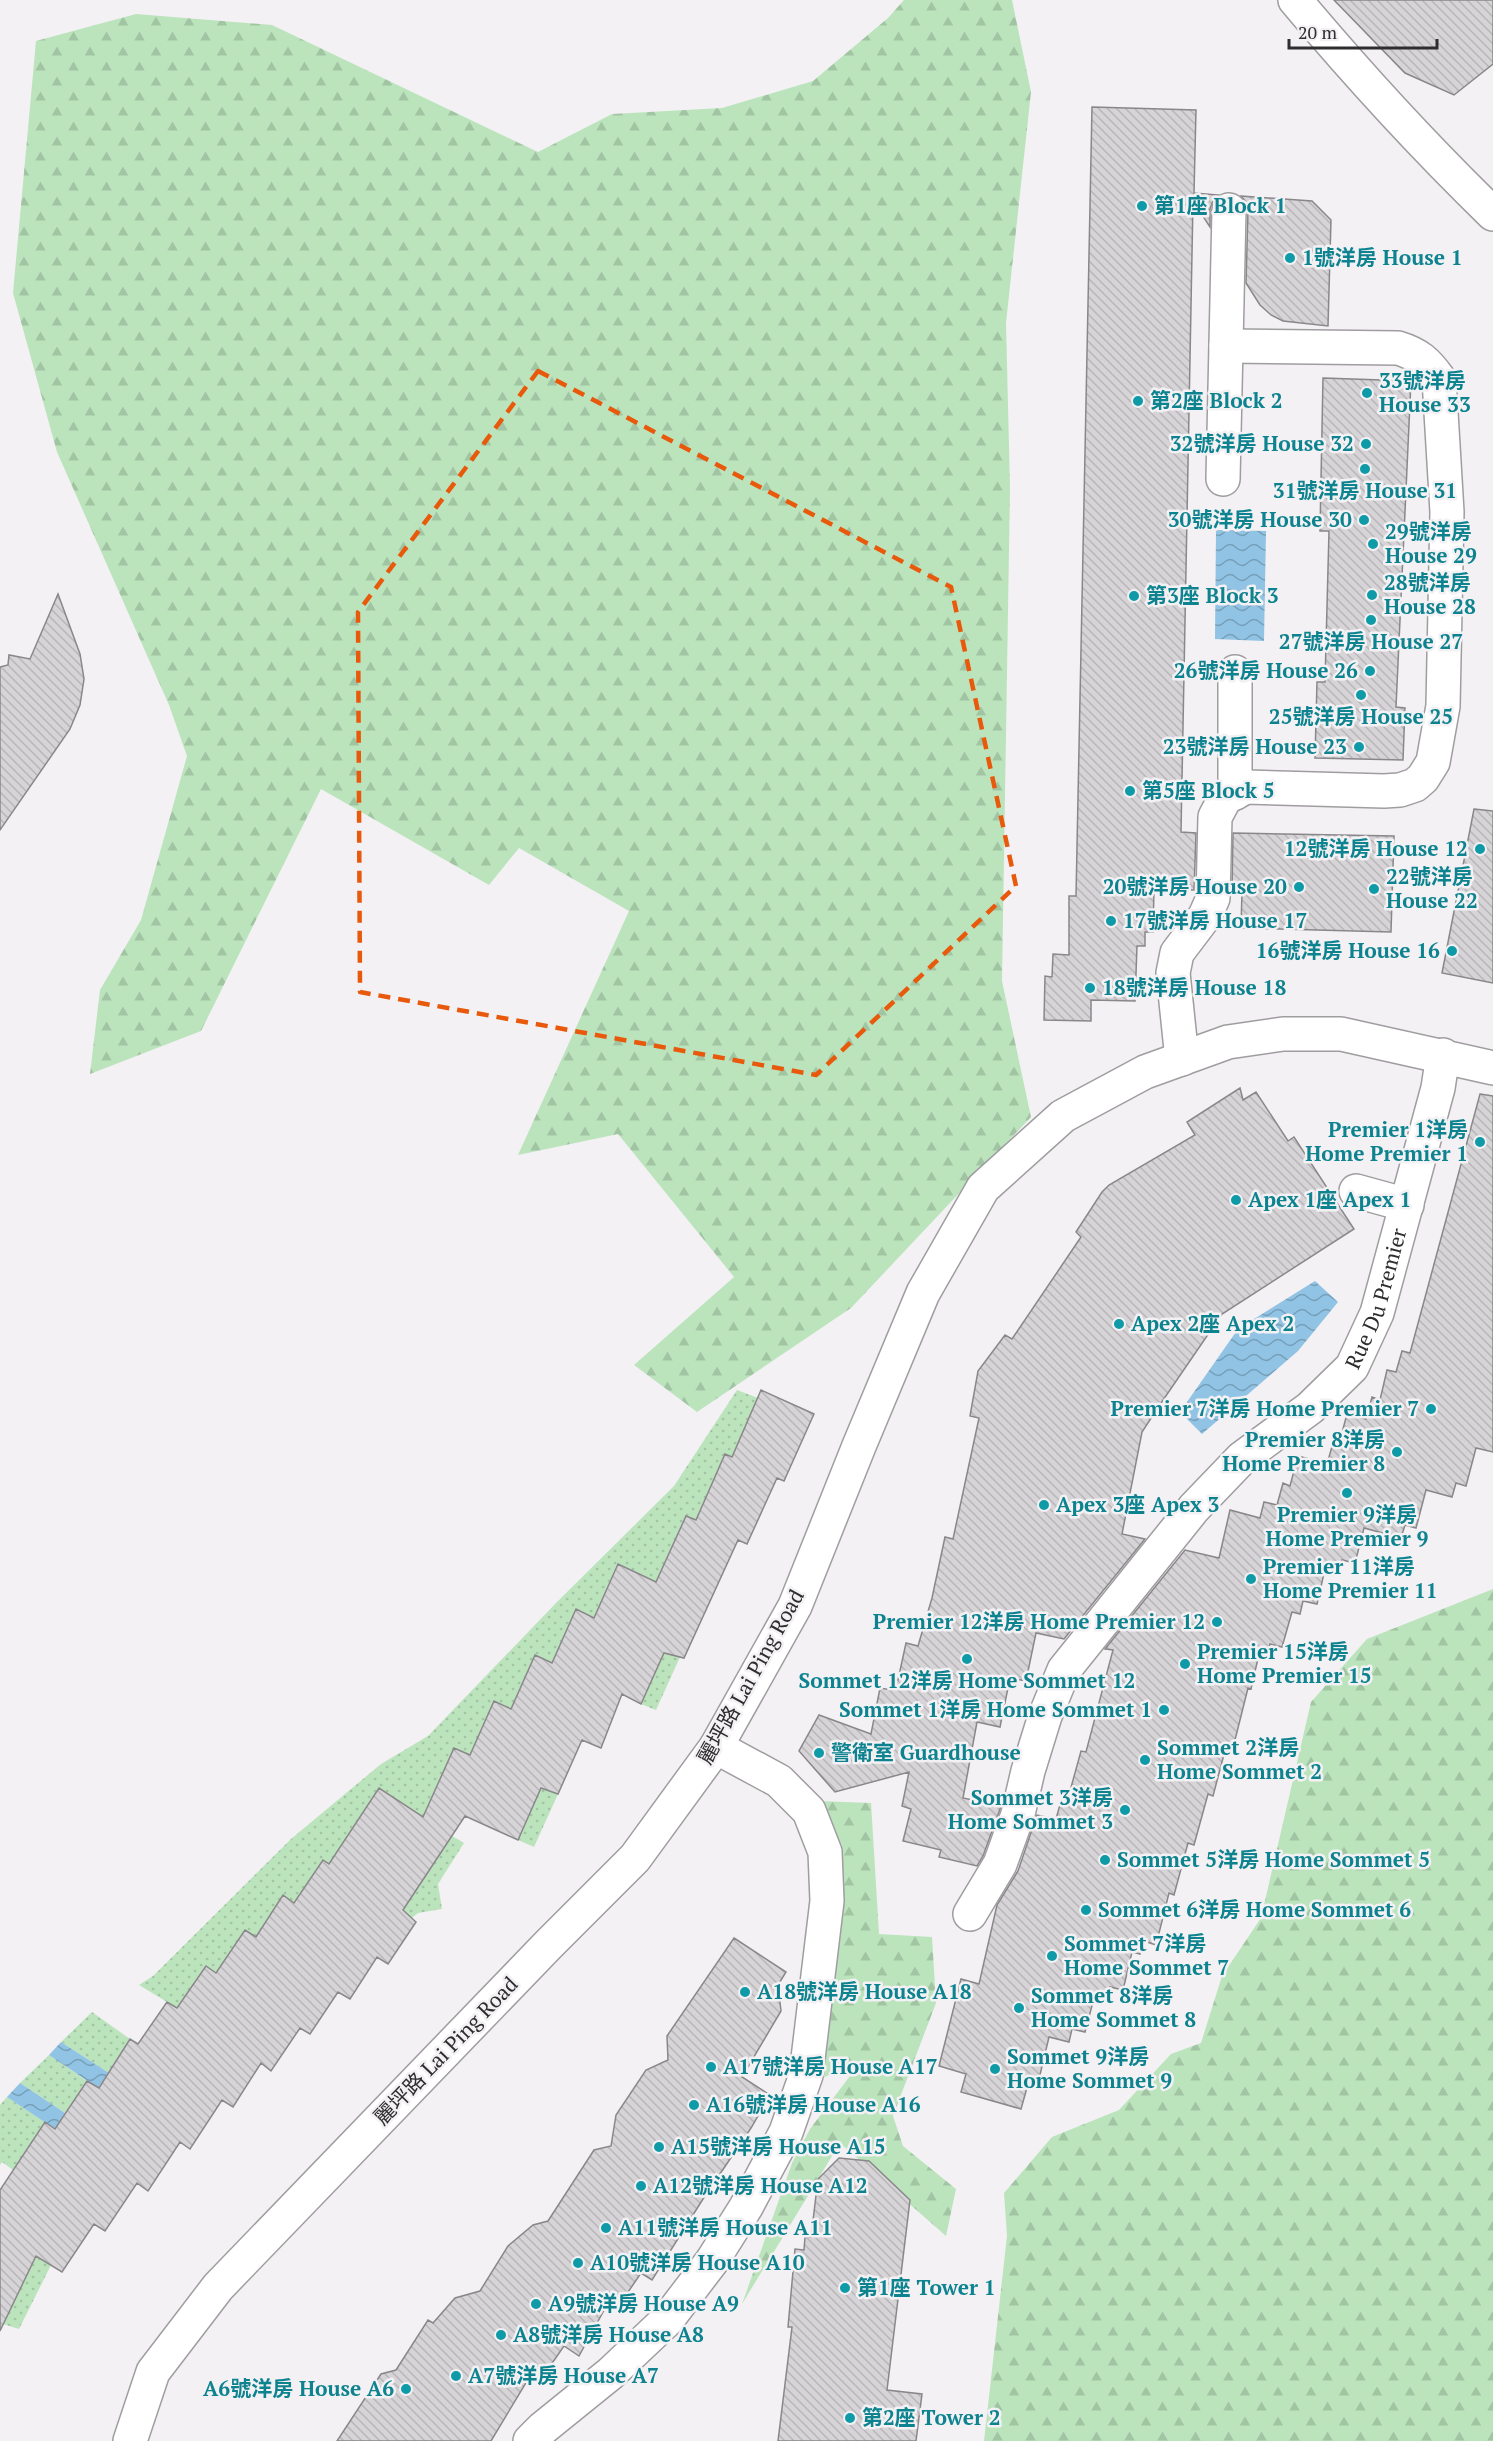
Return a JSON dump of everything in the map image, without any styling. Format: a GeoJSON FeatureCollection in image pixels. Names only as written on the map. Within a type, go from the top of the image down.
{"type":"FeatureCollection","features":[{"type":"Feature","properties":{"kind":"street"},"geometry":{"type":"LineString","coordinates":[[1295,0],[1367,85],[1443,166],[1493,214]]}},
{"type":"Feature","properties":{"kind":"street"},"geometry":{"type":"LineString","coordinates":[[1223,479],[1229,210]]}},
{"type":"Feature","properties":{"kind":"street"},"geometry":{"type":"LineString","coordinates":[[1182,1059],[1173,973],[1177,953],[1205,916],[1213,898],[1215,817],[1225,798],[1246,787],[1400,790],[1415,784],[1423,778],[1433,762],[1443,706],[1447,512],[1439,379],[1429,364],[1415,353],[1398,348],[1226,346]]}},
{"type":"Feature","properties":{"kind":"street"},"geometry":{"type":"LineString","coordinates":[[1235,672],[1235,793]]}},
{"type":"Feature","properties":{"kind":"street","name":"麗坪路 Lai Ping Road"},"geometry":{"type":"LineString","coordinates":[[130,2441],[153,2372],[218,2287],[540,1953],[635,1858],[716,1747],[795,1606],[923,1293],[983,1188],[1064,1116],[1145,1072],[1228,1042],[1283,1034],[1341,1034],[1493,1068]]}},
{"type":"Feature","properties":{"kind":"street","name":"Rue Du Premier"},"geometry":{"type":"LineString","coordinates":[[970,1914],[1000,1864],[1018,1814],[1045,1716],[1064,1670],[1194,1508],[1242,1458],[1310,1408],[1352,1366],[1377,1313],[1438,1088],[1443,1055]]}},
{"type":"Feature","properties":{"kind":"street"},"geometry":{"type":"LineString","coordinates":[[1356,1191],[1407,1205]]}},
{"type":"Feature","properties":{"kind":"street"},"geometry":{"type":"LineString","coordinates":[[530,2441],[611,2373],[667,2320],[712,2261],[746,2207],[786,2132],[806,2074],[827,1901],[825,1852],[809,1810],[780,1781],[716,1747]]}},
{"type":"Feature","properties":{"kind":"highlighted area"},"geometry":{"type":"Polygon","coordinates":[[[538,371],[951,587],[1016,886],[816,1075],[360,992],[358,612],[538,371]]]}},
{"type":"Feature","properties":{"kind":"green space"},"geometry":{"type":"Polygon","coordinates":[[[904,0],[1012,0],[1031,92],[1006,323],[1010,488],[1002,981],[1031,1117],[851,1308],[697,1412],[634,1365],[734,1277],[618,1134],[518,1155],[629,911],[519,848],[489,885],[321,789],[201,1031],[90,1074],[100,990],[141,920],[187,756],[169,705],[57,452],[13,293],[36,41],[136,14],[272,25],[538,152],[612,114],[722,108],[813,81],[888,18],[904,0]]]}},
{"type":"Feature","properties":{"kind":"green space"},"geometry":{"type":"Polygon","coordinates":[[[737,1390],[758,1398],[732,1457],[725,1454],[696,1520],[686,1516],[656,1582],[617,1564],[594,1618],[576,1609],[552,1663],[535,1655],[511,1709],[494,1701],[470,1755],[454,1748],[425,1818],[379,1789],[335,1855],[452,1836],[464,1843],[438,1884],[442,1909],[418,1913],[412,1918],[323,1860],[294,1903],[283,1896],[256,1937],[245,1930],[216,1973],[206,1966],[177,2008],[139,1985],[153,1976],[291,1839],[381,1764],[428,1736],[557,1602],[674,1486],[737,1390]]]}},
{"type":"Feature","properties":{"kind":"green space"},"geometry":{"type":"Polygon","coordinates":[[[1493,1589],[1493,2441],[984,2441],[1007,2236],[1004,2193],[1052,2137],[1119,2110],[1171,2054],[1201,2043],[1222,1976],[1261,1918],[1311,1702],[1367,1639],[1493,1589]]]}},
{"type":"Feature","properties":{"kind":"green space"},"geometry":{"type":"Polygon","coordinates":[[[666,1650],[680,1657],[656,1710],[641,1704],[666,1650]]]}},
{"type":"Feature","properties":{"kind":"green space"},"geometry":{"type":"Polygon","coordinates":[[[541,1788],[558,1794],[534,1847],[518,1840],[541,1788]]]}},
{"type":"Feature","properties":{"kind":"green space"},"geometry":{"type":"Polygon","coordinates":[[[818,1801],[871,1803],[879,1934],[932,1937],[936,2003],[893,2116],[903,2146],[956,2189],[946,2236],[840,2143],[742,2304],[792,2163],[810,2129],[862,2060],[818,2080],[842,1845],[818,1801]]]}},
{"type":"Feature","properties":{"kind":"green space"},"geometry":{"type":"Polygon","coordinates":[[[92,2012],[130,2039],[109,2073],[61,2042],[92,2012]]]}},
{"type":"Feature","properties":{"kind":"green space"},"geometry":{"type":"Polygon","coordinates":[[[49,2055],[87,2081],[65,2113],[20,2083],[49,2055]]]}},
{"type":"Feature","properties":{"kind":"green space"},"geometry":{"type":"Polygon","coordinates":[[[7,2097],[45,2122],[13,2170],[2,2162],[0,2165],[0,2105],[7,2097]]]}},
{"type":"Feature","properties":{"kind":"green space"},"geometry":{"type":"Polygon","coordinates":[[[5,2235],[51,2265],[19,2329],[3,2324],[33,2263],[0,2246],[5,2235]]]}},
{"type":"Feature","properties":{"kind":"water"},"geometry":{"type":"Polygon","coordinates":[[[1216,530],[1266,531],[1264,641],[1215,639],[1216,530]]]}},
{"type":"Feature","properties":{"kind":"water"},"geometry":{"type":"Polygon","coordinates":[[[1315,1281],[1338,1302],[1298,1351],[1202,1434],[1180,1412],[1238,1329],[1315,1281]]]}},
{"type":"Feature","properties":{"kind":"water"},"geometry":{"type":"Polygon","coordinates":[[[61,2042],[109,2073],[98,2088],[49,2055],[61,2042]]]}},
{"type":"Feature","properties":{"kind":"water"},"geometry":{"type":"Polygon","coordinates":[[[20,2083],[65,2113],[55,2129],[7,2097],[20,2083]]]}},
{"type":"Feature","properties":{"kind":"building"},"geometry":{"type":"Polygon","coordinates":[[[1334,0],[1493,0],[1493,64],[1454,95],[1405,73],[1334,0]]]}},
{"type":"Feature","properties":{"kind":"building"},"geometry":{"type":"Polygon","coordinates":[[[1092,107],[1196,110],[1194,193],[1219,195],[1213,201],[1210,209],[1210,227],[1193,201],[1181,832],[1196,833],[1194,890],[1154,889],[1153,932],[1145,932],[1145,946],[1137,946],[1135,1001],[1091,1000],[1091,1021],[1044,1020],[1045,976],[1052,977],[1053,954],[1069,955],[1069,896],[1076,896],[1092,107]]]}},
{"type":"Feature","properties":{"kind":"building","name":"1號洋房 House 1"},"geometry":{"type":"Polygon","coordinates":[[[1241,196],[1312,201],[1331,220],[1328,326],[1283,321],[1271,315],[1260,305],[1246,283],[1248,210],[1241,196]]]}},
{"type":"Feature","properties":{"kind":"building"},"geometry":{"type":"Polygon","coordinates":[[[1323,378],[1411,381],[1396,707],[1405,708],[1403,760],[1315,758],[1317,682],[1325,682],[1329,531],[1320,531],[1323,378]]]}},
{"type":"Feature","properties":{"kind":"building"},"geometry":{"type":"Polygon","coordinates":[[[58,594],[80,654],[84,679],[80,705],[70,729],[0,830],[0,667],[8,665],[9,655],[30,659],[58,594]]]}},
{"type":"Feature","properties":{"kind":"building"},"geometry":{"type":"Polygon","coordinates":[[[1474,809],[1493,811],[1493,983],[1442,973],[1474,809]]]}},
{"type":"Feature","properties":{"kind":"building"},"geometry":{"type":"Polygon","coordinates":[[[1233,833],[1394,836],[1391,932],[1241,928],[1242,891],[1232,891],[1233,833]]]}},
{"type":"Feature","properties":{"kind":"building"},"geometry":{"type":"Polygon","coordinates":[[[1240,1088],[1243,1100],[1256,1092],[1288,1141],[1294,1137],[1354,1229],[1222,1314],[1159,1406],[1142,1432],[1122,1534],[1145,1539],[1064,1639],[1036,1633],[1026,1681],[1010,1678],[1000,1727],[977,1722],[963,1798],[1001,1806],[983,1856],[977,1866],[939,1857],[941,1850],[903,1841],[911,1809],[902,1806],[909,1772],[835,1792],[799,1751],[819,1715],[871,1734],[880,1688],[892,1690],[895,1679],[898,1680],[906,1643],[918,1646],[932,1598],[945,1537],[953,1539],[979,1418],[970,1416],[978,1371],[1005,1335],[1012,1339],[1081,1237],[1076,1232],[1102,1192],[1109,1185],[1195,1135],[1187,1122],[1240,1088]]]}},
{"type":"Feature","properties":{"kind":"building"},"geometry":{"type":"Polygon","coordinates":[[[1480,1094],[1493,1096],[1493,1452],[1476,1448],[1466,1486],[1456,1483],[1452,1497],[1426,1490],[1416,1528],[1405,1525],[1401,1538],[1364,1528],[1355,1563],[1342,1560],[1339,1572],[1325,1569],[1317,1604],[1303,1601],[1300,1614],[1292,1612],[1282,1647],[1270,1644],[1267,1656],[1259,1654],[1234,1744],[1227,1743],[1213,1796],[1208,1794],[1194,1845],[1188,1843],[1174,1895],[1169,1893],[1156,1945],[1144,1941],[1140,1954],[1132,1952],[1123,1990],[1110,1987],[1107,2001],[1094,1998],[1085,2032],[1072,2029],[1069,2042],[1049,2037],[1039,2079],[1030,2077],[1021,2109],[961,2092],[966,2074],[939,2066],[961,1979],[979,1984],[997,1905],[1018,1871],[1037,1815],[1056,1819],[1061,1801],[1067,1802],[1081,1751],[1086,1752],[1113,1650],[1105,1649],[1185,1550],[1219,1558],[1230,1510],[1260,1518],[1264,1502],[1277,1505],[1283,1483],[1290,1486],[1298,1456],[1327,1464],[1333,1443],[1339,1444],[1347,1414],[1366,1419],[1372,1397],[1380,1400],[1387,1370],[1396,1372],[1402,1351],[1410,1353],[1480,1094]]]}},
{"type":"Feature","properties":{"kind":"building"},"geometry":{"type":"Polygon","coordinates":[[[761,1390],[814,1414],[784,1481],[777,1478],[747,1544],[738,1540],[684,1658],[664,1653],[641,1704],[622,1694],[601,1748],[582,1740],[558,1794],[541,1788],[518,1840],[465,1816],[403,1910],[416,1922],[388,1964],[377,1957],[350,1999],[338,1992],[310,2034],[300,2028],[271,2071],[261,2063],[233,2107],[222,2100],[190,2149],[180,2142],[148,2191],[137,2183],[105,2231],[94,2224],[62,2272],[36,2256],[0,2331],[0,2190],[45,2122],[55,2129],[87,2081],[99,2088],[130,2039],[138,2044],[167,2002],[177,2008],[206,1966],[216,1973],[245,1930],[256,1937],[283,1895],[294,1903],[323,1860],[329,1864],[379,1788],[423,1817],[454,1748],[470,1755],[494,1701],[511,1709],[535,1655],[552,1663],[576,1609],[594,1618],[618,1564],[656,1582],[686,1516],[696,1520],[725,1454],[732,1457],[761,1390]]]}},
{"type":"Feature","properties":{"kind":"building"},"geometry":{"type":"Polygon","coordinates":[[[734,1938],[786,1972],[778,1985],[781,2011],[742,2077],[770,2095],[652,2280],[641,2273],[624,2298],[614,2292],[579,2356],[564,2346],[546,2372],[536,2366],[491,2441],[337,2441],[381,2374],[396,2370],[428,2320],[433,2323],[455,2298],[480,2291],[508,2246],[533,2225],[548,2221],[594,2150],[611,2146],[616,2115],[646,2070],[668,2060],[667,2036],[734,1938]]]}},
{"type":"Feature","properties":{"kind":"building","name":"第1座 Tower 1"},"geometry":{"type":"Polygon","coordinates":[[[839,2158],[869,2161],[910,2200],[887,2390],[922,2394],[916,2441],[778,2441],[792,2327],[788,2327],[795,2249],[804,2250],[805,2237],[811,2237],[818,2179],[839,2158]]]}},
{"type":"Feature","properties":{"kind":"place","name":"第1座 Block 1"},"geometry":{"type":"Point","coordinates":[1142,206]}},
{"type":"Feature","properties":{"kind":"place","name":"1號洋房 House 1"},"geometry":{"type":"Point","coordinates":[1290,258]}},
{"type":"Feature","properties":{"kind":"place","name":"33號洋房 House 33"},"geometry":{"type":"Point","coordinates":[1367,393]}},
{"type":"Feature","properties":{"kind":"place","name":"第2座 Block 2"},"geometry":{"type":"Point","coordinates":[1138,401]}},
{"type":"Feature","properties":{"kind":"place","name":"32號洋房 House 32"},"geometry":{"type":"Point","coordinates":[1366,444]}},
{"type":"Feature","properties":{"kind":"place","name":"31號洋房 House 31"},"geometry":{"type":"Point","coordinates":[1365,469]}},
{"type":"Feature","properties":{"kind":"place","name":"30號洋房 House 30"},"geometry":{"type":"Point","coordinates":[1364,520]}},
{"type":"Feature","properties":{"kind":"place","name":"29號洋房 House 29"},"geometry":{"type":"Point","coordinates":[1373,544]}},
{"type":"Feature","properties":{"kind":"place","name":"28號洋房 House 28"},"geometry":{"type":"Point","coordinates":[1372,595]}},
{"type":"Feature","properties":{"kind":"place","name":"第3座 Block 3"},"geometry":{"type":"Point","coordinates":[1134,596]}},
{"type":"Feature","properties":{"kind":"place","name":"27號洋房 House 27"},"geometry":{"type":"Point","coordinates":[1371,620]}},
{"type":"Feature","properties":{"kind":"place","name":"26號洋房 House 26"},"geometry":{"type":"Point","coordinates":[1370,671]}},
{"type":"Feature","properties":{"kind":"place","name":"25號洋房 House 25"},"geometry":{"type":"Point","coordinates":[1361,695]}},
{"type":"Feature","properties":{"kind":"place","name":"23號洋房 House 23"},"geometry":{"type":"Point","coordinates":[1359,747]}},
{"type":"Feature","properties":{"kind":"place","name":"第5座 Block 5"},"geometry":{"type":"Point","coordinates":[1130,791]}},
{"type":"Feature","properties":{"kind":"place","name":"12號洋房 House 12"},"geometry":{"type":"Point","coordinates":[1480,849]}},
{"type":"Feature","properties":{"kind":"place","name":"20號洋房 House 20"},"geometry":{"type":"Point","coordinates":[1299,887]}},
{"type":"Feature","properties":{"kind":"place","name":"22號洋房 House 22"},"geometry":{"type":"Point","coordinates":[1374,889]}},
{"type":"Feature","properties":{"kind":"place","name":"17號洋房 House 17"},"geometry":{"type":"Point","coordinates":[1111,921]}},
{"type":"Feature","properties":{"kind":"place","name":"16號洋房 House 16"},"geometry":{"type":"Point","coordinates":[1452,951]}},
{"type":"Feature","properties":{"kind":"place","name":"18號洋房 House 18"},"geometry":{"type":"Point","coordinates":[1090,988]}},
{"type":"Feature","properties":{"kind":"place","name":"Premier 1洋房 Home Premier 1"},"geometry":{"type":"Point","coordinates":[1480,1142]}},
{"type":"Feature","properties":{"kind":"place","name":"Apex 1座 Apex 1"},"geometry":{"type":"Point","coordinates":[1236,1200]}},
{"type":"Feature","properties":{"kind":"place","name":"Apex 2座 Apex 2"},"geometry":{"type":"Point","coordinates":[1119,1324]}},
{"type":"Feature","properties":{"kind":"place","name":"Premier 7洋房 Home Premier 7"},"geometry":{"type":"Point","coordinates":[1431,1409]}},
{"type":"Feature","properties":{"kind":"place","name":"Premier 8洋房 Home Premier 8"},"geometry":{"type":"Point","coordinates":[1397,1452]}},
{"type":"Feature","properties":{"kind":"place","name":"Premier 9洋房 Home Premier 9"},"geometry":{"type":"Point","coordinates":[1347,1493]}},
{"type":"Feature","properties":{"kind":"place","name":"Apex 3座 Apex 3"},"geometry":{"type":"Point","coordinates":[1044,1505]}},
{"type":"Feature","properties":{"kind":"place","name":"Premier 11洋房 Home Premier 11"},"geometry":{"type":"Point","coordinates":[1251,1579]}},
{"type":"Feature","properties":{"kind":"place","name":"Premier 12洋房 Home Premier 12"},"geometry":{"type":"Point","coordinates":[1217,1622]}},
{"type":"Feature","properties":{"kind":"place","name":"Sommet 12洋房 Home Sommet 12"},"geometry":{"type":"Point","coordinates":[967,1659]}},
{"type":"Feature","properties":{"kind":"place","name":"Premier 15洋房 Home Premier 15"},"geometry":{"type":"Point","coordinates":[1185,1664]}},
{"type":"Feature","properties":{"kind":"place","name":"Sommet 1洋房 Home Sommet 1"},"geometry":{"type":"Point","coordinates":[1164,1710]}},
{"type":"Feature","properties":{"kind":"place","name":"警衛室 Guardhouse"},"geometry":{"type":"Point","coordinates":[819,1753]}},
{"type":"Feature","properties":{"kind":"place","name":"Sommet 2洋房 Home Sommet 2"},"geometry":{"type":"Point","coordinates":[1145,1760]}},
{"type":"Feature","properties":{"kind":"place","name":"Sommet 3洋房 Home Sommet 3"},"geometry":{"type":"Point","coordinates":[1125,1810]}},
{"type":"Feature","properties":{"kind":"place","name":"Sommet 5洋房 Home Sommet 5"},"geometry":{"type":"Point","coordinates":[1105,1860]}},
{"type":"Feature","properties":{"kind":"place","name":"Sommet 6洋房 Home Sommet 6"},"geometry":{"type":"Point","coordinates":[1086,1910]}},
{"type":"Feature","properties":{"kind":"place","name":"Sommet 7洋房 Home Sommet 7"},"geometry":{"type":"Point","coordinates":[1052,1956]}},
{"type":"Feature","properties":{"kind":"place","name":"A18號洋房 House A18"},"geometry":{"type":"Point","coordinates":[745,1992]}},
{"type":"Feature","properties":{"kind":"place","name":"Sommet 8洋房 Home Sommet 8"},"geometry":{"type":"Point","coordinates":[1019,2008]}},
{"type":"Feature","properties":{"kind":"place","name":"A17號洋房 House A17"},"geometry":{"type":"Point","coordinates":[711,2067]}},
{"type":"Feature","properties":{"kind":"place","name":"Sommet 9洋房 Home Sommet 9"},"geometry":{"type":"Point","coordinates":[995,2069]}},
{"type":"Feature","properties":{"kind":"place","name":"A16號洋房 House A16"},"geometry":{"type":"Point","coordinates":[694,2105]}},
{"type":"Feature","properties":{"kind":"place","name":"A15號洋房 House A15"},"geometry":{"type":"Point","coordinates":[659,2147]}},
{"type":"Feature","properties":{"kind":"place","name":"A12號洋房 House A12"},"geometry":{"type":"Point","coordinates":[641,2186]}},
{"type":"Feature","properties":{"kind":"place","name":"A11號洋房 House A11"},"geometry":{"type":"Point","coordinates":[606,2228]}},
{"type":"Feature","properties":{"kind":"place","name":"A10號洋房 House A10"},"geometry":{"type":"Point","coordinates":[578,2263]}},
{"type":"Feature","properties":{"kind":"place","name":"第1座 Tower 1"},"geometry":{"type":"Point","coordinates":[845,2288]}},
{"type":"Feature","properties":{"kind":"place","name":"A9號洋房 House A9"},"geometry":{"type":"Point","coordinates":[536,2304]}},
{"type":"Feature","properties":{"kind":"place","name":"A8號洋房 House A8"},"geometry":{"type":"Point","coordinates":[501,2335]}},
{"type":"Feature","properties":{"kind":"place","name":"A7號洋房 House A7"},"geometry":{"type":"Point","coordinates":[456,2376]}},
{"type":"Feature","properties":{"kind":"place","name":"A6號洋房 House A6"},"geometry":{"type":"Point","coordinates":[406,2389]}},
{"type":"Feature","properties":{"kind":"place","name":"第2座 Tower 2"},"geometry":{"type":"Point","coordinates":[850,2418]}}]}
